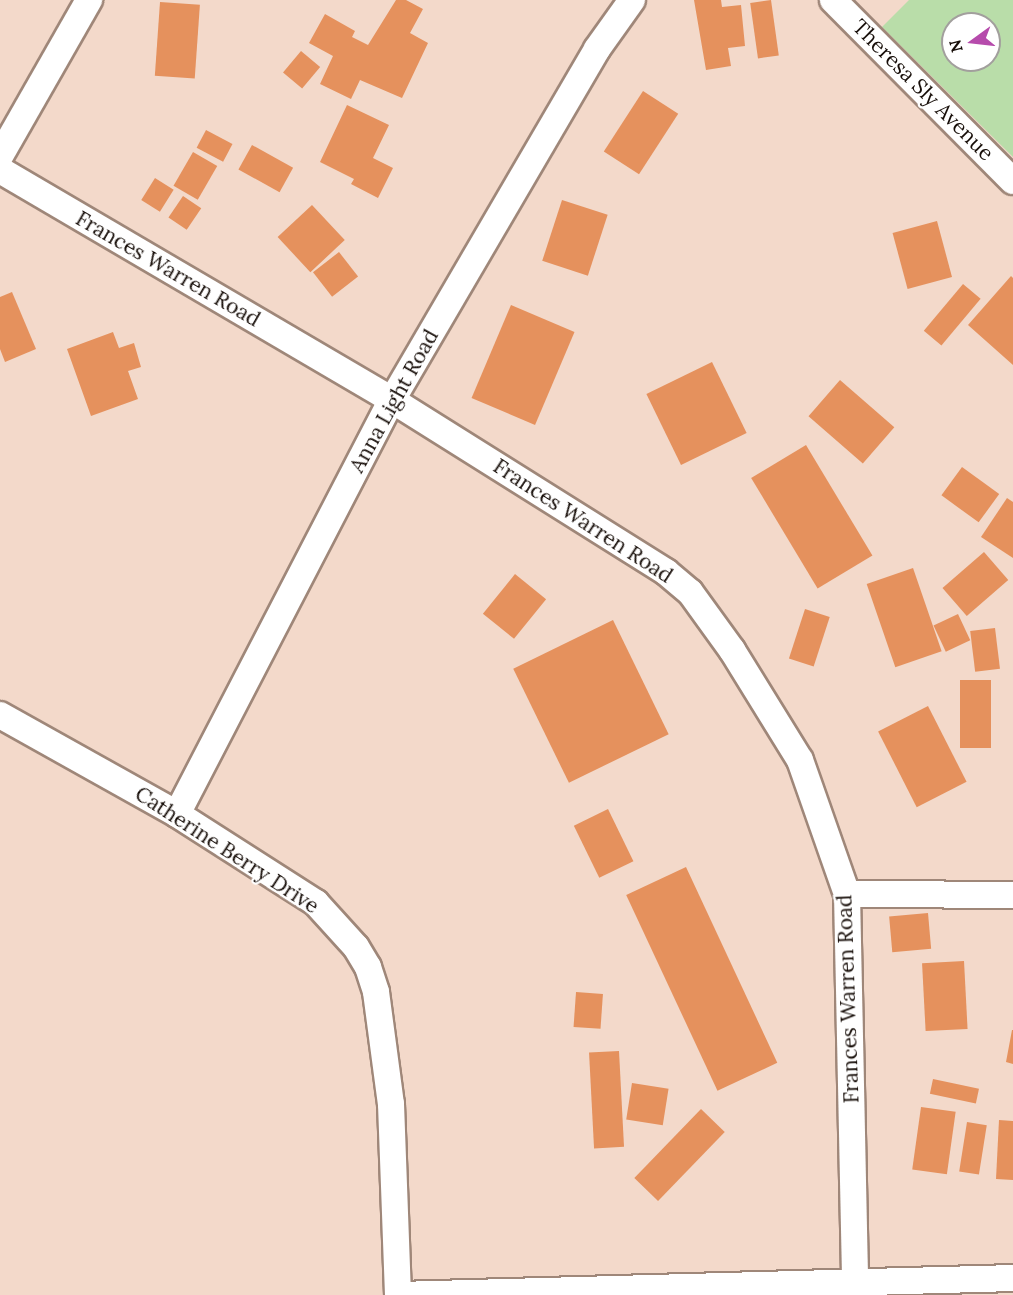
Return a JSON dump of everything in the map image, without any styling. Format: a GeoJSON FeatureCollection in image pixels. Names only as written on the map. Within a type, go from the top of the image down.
{"type":"FeatureCollection","features":[{"type":"Feature","properties":{"kind":"street"},"geometry":{"type":"LineString","coordinates":[[0,156],[89,0]]}},
{"type":"Feature","properties":{"kind":"street","name":"Anna Light Road"},"geometry":{"type":"LineString","coordinates":[[177,814],[392,400],[597,49],[632,0]]}},
{"type":"Feature","properties":{"kind":"street","name":"Theresa Sly Avenue"},"geometry":{"type":"LineString","coordinates":[[834,0],[1013,181]]}},
{"type":"Feature","properties":{"kind":"street","name":"Frances Warren Road"},"geometry":{"type":"LineString","coordinates":[[0,170],[392,400],[666,572],[690,592],[732,650],[800,760],[833,845],[847,894],[855,1283]]}},
{"type":"Feature","properties":{"kind":"street","name":"Catherine Berry Drive"},"geometry":{"type":"LineString","coordinates":[[0,715],[177,814],[316,903],[356,947],[368,967],[376,992],[390,1104],[398,1295]]}},
{"type":"Feature","properties":{"kind":"street"},"geometry":{"type":"LineString","coordinates":[[847,894],[1013,895]]}},
{"type":"Feature","properties":{"kind":"street"},"geometry":{"type":"LineString","coordinates":[[398,1295],[1013,1278]]}},
{"type":"Feature","properties":{"kind":"green space"},"geometry":{"type":"Polygon","coordinates":[[[909,0],[1013,0],[1013,157],[882,27],[909,0]]]}},
{"type":"Feature","properties":{"kind":"building"},"geometry":{"type":"Polygon","coordinates":[[[396,0],[406,0],[423,9],[410,33],[428,43],[402,98],[360,80],[351,99],[320,84],[333,56],[309,43],[325,14],[355,31],[352,37],[368,45],[396,0]]]}},
{"type":"Feature","properties":{"kind":"building"},"geometry":{"type":"Polygon","coordinates":[[[694,0],[721,0],[722,7],[741,5],[745,46],[728,48],[731,66],[706,70],[694,0]]]}},
{"type":"Feature","properties":{"kind":"building"},"geometry":{"type":"Polygon","coordinates":[[[771,0],[779,55],[758,58],[750,3],[771,0]]]}},
{"type":"Feature","properties":{"kind":"building"},"geometry":{"type":"Polygon","coordinates":[[[160,2],[200,5],[195,79],[155,76],[160,2]]]}},
{"type":"Feature","properties":{"kind":"building"},"geometry":{"type":"Polygon","coordinates":[[[301,51],[320,67],[302,89],[283,72],[301,51]]]}},
{"type":"Feature","properties":{"kind":"building"},"geometry":{"type":"Polygon","coordinates":[[[643,91],[678,114],[639,174],[604,151],[643,91]]]}},
{"type":"Feature","properties":{"kind":"building"},"geometry":{"type":"Polygon","coordinates":[[[347,105],[389,125],[373,158],[393,168],[378,198],[351,184],[354,179],[320,162],[347,105]]]}},
{"type":"Feature","properties":{"kind":"building"},"geometry":{"type":"Polygon","coordinates":[[[206,130],[232,144],[223,162],[197,148],[206,130]]]}},
{"type":"Feature","properties":{"kind":"building"},"geometry":{"type":"Polygon","coordinates":[[[252,145],[293,168],[280,192],[238,169],[252,145]]]}},
{"type":"Feature","properties":{"kind":"building"},"geometry":{"type":"Polygon","coordinates":[[[193,152],[217,166],[198,200],[174,186],[193,152]]]}},
{"type":"Feature","properties":{"kind":"building"},"geometry":{"type":"Polygon","coordinates":[[[155,178],[174,190],[160,212],[141,200],[155,178]]]}},
{"type":"Feature","properties":{"kind":"building"},"geometry":{"type":"Polygon","coordinates":[[[183,196],[201,208],[187,230],[168,218],[183,196]]]}},
{"type":"Feature","properties":{"kind":"building"},"geometry":{"type":"Polygon","coordinates":[[[562,200],[608,215],[588,276],[542,261],[562,200]]]}},
{"type":"Feature","properties":{"kind":"building"},"geometry":{"type":"Polygon","coordinates":[[[312,205],[345,240],[310,272],[278,237],[312,205]]]}},
{"type":"Feature","properties":{"kind":"building"},"geometry":{"type":"Polygon","coordinates":[[[937,221],[952,277],[908,289],[893,233],[937,221]]]}},
{"type":"Feature","properties":{"kind":"building"},"geometry":{"type":"Polygon","coordinates":[[[339,252],[358,276],[332,297],[313,272],[339,252]]]}},
{"type":"Feature","properties":{"kind":"building"},"geometry":{"type":"Polygon","coordinates":[[[1011,276],[1013,278],[1013,365],[968,325],[1011,276]]]}},
{"type":"Feature","properties":{"kind":"building"},"geometry":{"type":"Polygon","coordinates":[[[963,284],[981,299],[941,346],[924,331],[963,284]]]}},
{"type":"Feature","properties":{"kind":"building"},"geometry":{"type":"Polygon","coordinates":[[[12,292],[36,349],[5,362],[0,349],[0,297],[12,292]]]}},
{"type":"Feature","properties":{"kind":"building"},"geometry":{"type":"Polygon","coordinates":[[[511,305],[575,332],[535,425],[472,398],[511,305]]]}},
{"type":"Feature","properties":{"kind":"building"},"geometry":{"type":"Polygon","coordinates":[[[113,332],[119,348],[134,343],[141,367],[128,371],[138,399],[91,416],[67,349],[113,332]]]}},
{"type":"Feature","properties":{"kind":"building"},"geometry":{"type":"Polygon","coordinates":[[[712,362],[747,433],[681,465],[646,394],[712,362]]]}},
{"type":"Feature","properties":{"kind":"building"},"geometry":{"type":"Polygon","coordinates":[[[840,380],[894,427],[863,463],[809,416],[840,380]]]}},
{"type":"Feature","properties":{"kind":"building"},"geometry":{"type":"Polygon","coordinates":[[[806,445],[872,556],[818,589],[751,478],[806,445]]]}},
{"type":"Feature","properties":{"kind":"building"},"geometry":{"type":"Polygon","coordinates":[[[962,467],[999,494],[979,522],[941,495],[962,467]]]}},
{"type":"Feature","properties":{"kind":"building"},"geometry":{"type":"Polygon","coordinates":[[[1007,498],[1013,502],[1013,558],[981,537],[1007,498]]]}},
{"type":"Feature","properties":{"kind":"building"},"geometry":{"type":"Polygon","coordinates":[[[984,552],[1008,580],[967,616],[942,588],[984,552]]]}},
{"type":"Feature","properties":{"kind":"building"},"geometry":{"type":"Polygon","coordinates":[[[913,568],[942,651],[895,667],[867,584],[913,568]]]}},
{"type":"Feature","properties":{"kind":"building"},"geometry":{"type":"Polygon","coordinates":[[[515,574],[546,599],[514,639],[483,614],[515,574]]]}},
{"type":"Feature","properties":{"kind":"building"},"geometry":{"type":"Polygon","coordinates":[[[805,609],[830,617],[814,666],[789,658],[805,609]]]}},
{"type":"Feature","properties":{"kind":"building"},"geometry":{"type":"Polygon","coordinates":[[[958,614],[970,640],[946,652],[934,625],[958,614]]]}},
{"type":"Feature","properties":{"kind":"building"},"geometry":{"type":"Polygon","coordinates":[[[613,620],[669,734],[569,783],[513,669],[613,620]]]}},
{"type":"Feature","properties":{"kind":"building"},"geometry":{"type":"Polygon","coordinates":[[[995,628],[1000,669],[975,672],[970,631],[995,628]]]}},
{"type":"Feature","properties":{"kind":"building"},"geometry":{"type":"Polygon","coordinates":[[[960,680],[991,680],[991,748],[960,748],[960,680]]]}},
{"type":"Feature","properties":{"kind":"building"},"geometry":{"type":"Polygon","coordinates":[[[928,706],[967,782],[917,807],[878,731],[928,706]]]}},
{"type":"Feature","properties":{"kind":"building"},"geometry":{"type":"Polygon","coordinates":[[[608,809],[633,861],[599,878],[574,826],[608,809]]]}},
{"type":"Feature","properties":{"kind":"building"},"geometry":{"type":"Polygon","coordinates":[[[686,867],[777,1063],[717,1091],[626,895],[686,867]]]}},
{"type":"Feature","properties":{"kind":"building"},"geometry":{"type":"Polygon","coordinates":[[[928,913],[931,949],[892,952],[889,916],[928,913]]]}},
{"type":"Feature","properties":{"kind":"building"},"geometry":{"type":"Polygon","coordinates":[[[964,961],[968,1029],[926,1031],[922,963],[964,961]]]}},
{"type":"Feature","properties":{"kind":"building"},"geometry":{"type":"Polygon","coordinates":[[[576,992],[603,994],[600,1029],[574,1027],[576,992]]]}},
{"type":"Feature","properties":{"kind":"building"},"geometry":{"type":"Polygon","coordinates":[[[1013,1030],[1013,1064],[1006,1062],[1013,1030]]]}},
{"type":"Feature","properties":{"kind":"building"},"geometry":{"type":"Polygon","coordinates":[[[619,1051],[624,1147],[594,1148],[589,1053],[619,1051]]]}},
{"type":"Feature","properties":{"kind":"building"},"geometry":{"type":"Polygon","coordinates":[[[933,1079],[979,1089],[976,1103],[930,1094],[933,1079]]]}},
{"type":"Feature","properties":{"kind":"building"},"geometry":{"type":"Polygon","coordinates":[[[632,1083],[669,1089],[663,1125],[626,1120],[632,1083]]]}},
{"type":"Feature","properties":{"kind":"building"},"geometry":{"type":"Polygon","coordinates":[[[921,1107],[956,1112],[947,1174],[912,1169],[921,1107]]]}},
{"type":"Feature","properties":{"kind":"building"},"geometry":{"type":"Polygon","coordinates":[[[701,1109],[725,1132],[658,1201],[634,1178],[701,1109]]]}},
{"type":"Feature","properties":{"kind":"building"},"geometry":{"type":"Polygon","coordinates":[[[999,1120],[1013,1121],[1013,1180],[996,1179],[999,1120]]]}},
{"type":"Feature","properties":{"kind":"building"},"geometry":{"type":"Polygon","coordinates":[[[967,1122],[987,1125],[979,1175],[959,1171],[967,1122]]]}}]}
